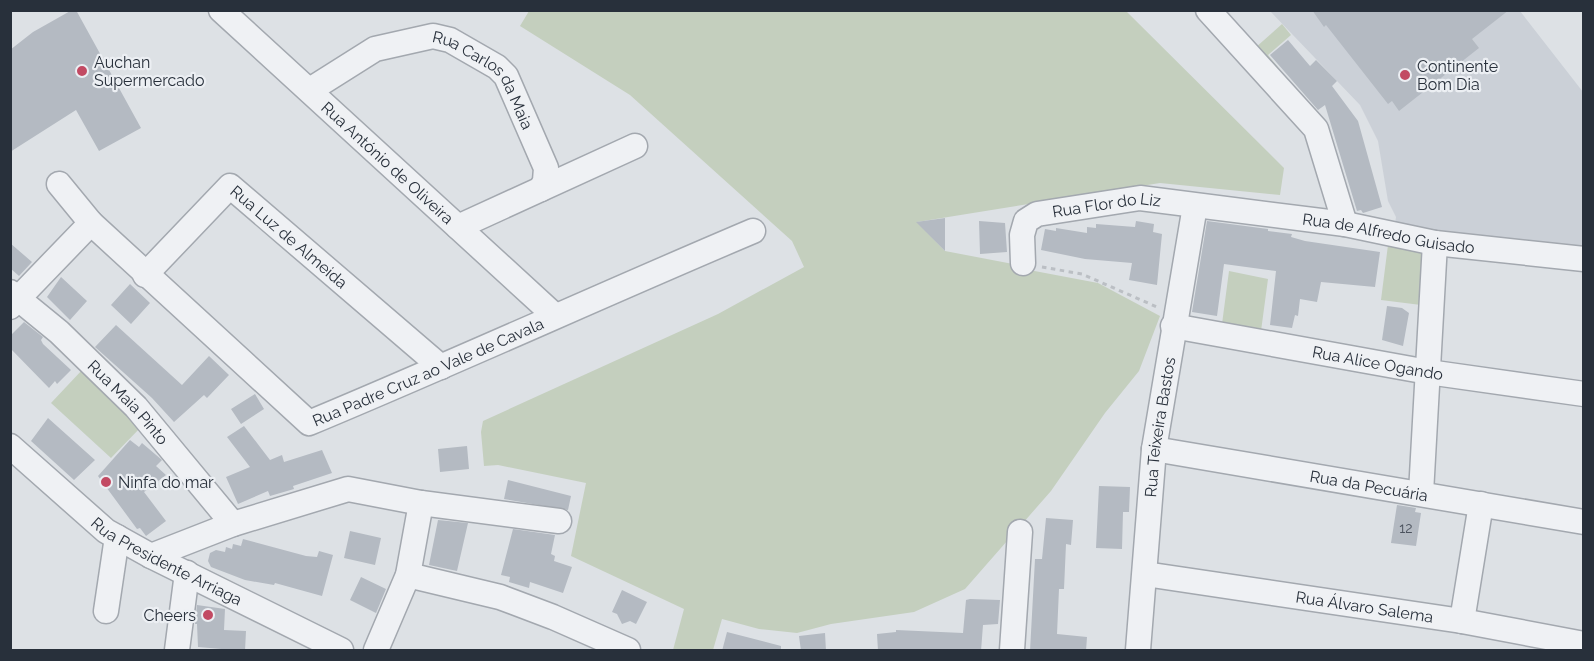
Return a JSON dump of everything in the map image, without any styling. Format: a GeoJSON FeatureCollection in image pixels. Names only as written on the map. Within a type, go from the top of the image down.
{"type":"FeatureCollection","features":[{"type":"Feature","properties":{"kind":"street","name":"Rua António de Oliveira"},"geometry":{"type":"LineString","coordinates":[[221,10],[554,315]]}},
{"type":"Feature","properties":{"kind":"street"},"geometry":{"type":"LineString","coordinates":[[1208,10],[1316,129],[1345,224]]}},
{"type":"Feature","properties":{"kind":"street","name":"Rua Carlos da Maia"},"geometry":{"type":"LineString","coordinates":[[310,90],[376,48],[433,36],[447,38],[497,67],[506,76],[546,168],[541,189]]}},
{"type":"Feature","properties":{"kind":"street"},"geometry":{"type":"LineString","coordinates":[[458,227],[635,146]]}},
{"type":"Feature","properties":{"kind":"street","name":"Rua Padre Cruz ao Vale de Cavala"},"geometry":{"type":"LineString","coordinates":[[58,184],[91,223],[145,275],[309,423],[441,368],[554,315],[753,231]]}},
{"type":"Feature","properties":{"kind":"street","name":"Rua Luz de Almeida"},"geometry":{"type":"LineString","coordinates":[[145,275],[230,186],[441,368]]}},
{"type":"Feature","properties":{"kind":"street","name":"Rua Flor do Liz"},"geometry":{"type":"LineString","coordinates":[[1023,263],[1022,235],[1026,221],[1036,214],[1140,198],[1195,206]]}},
{"type":"Feature","properties":{"kind":"street","name":"Rua de Alfredo Guisado"},"geometry":{"type":"LineString","coordinates":[[1195,206],[1345,224],[1435,243],[1584,259]]}},
{"type":"Feature","properties":{"kind":"street","name":"Rua Teixeira Bastos"},"geometry":{"type":"LineString","coordinates":[[1138,651],[1154,448],[1195,206]]}},
{"type":"Feature","properties":{"kind":"street"},"geometry":{"type":"LineString","coordinates":[[13,299],[91,223]]}},
{"type":"Feature","properties":{"kind":"street"},"geometry":{"type":"LineString","coordinates":[[1420,493],[1435,243]]}},
{"type":"Feature","properties":{"kind":"street","name":"Rua Maia Pinto"},"geometry":{"type":"LineString","coordinates":[[13,299],[59,332],[136,407],[233,524]]}},
{"type":"Feature","properties":{"kind":"street","name":"Rua Alice Ogando"},"geometry":{"type":"LineString","coordinates":[[1173,326],[1428,372],[1584,394]]}},
{"type":"Feature","properties":{"kind":"street","name":"Rua Presidente Arriaga"},"geometry":{"type":"LineString","coordinates":[[10,446],[106,531],[334,649]]}},
{"type":"Feature","properties":{"kind":"street","name":"Rua da Pecuária"},"geometry":{"type":"LineString","coordinates":[[1154,448],[1584,522]]}},
{"type":"Feature","properties":{"kind":"street"},"geometry":{"type":"LineString","coordinates":[[151,556],[233,524],[348,489],[421,503],[559,521]]}},
{"type":"Feature","properties":{"kind":"street"},"geometry":{"type":"LineString","coordinates":[[376,651],[408,575],[421,503]]}},
{"type":"Feature","properties":{"kind":"street"},"geometry":{"type":"LineString","coordinates":[[1462,621],[1481,504]]}},
{"type":"Feature","properties":{"kind":"street"},"geometry":{"type":"LineString","coordinates":[[1012,651],[1020,532]]}},
{"type":"Feature","properties":{"kind":"street"},"geometry":{"type":"LineString","coordinates":[[106,611],[117,537]]}},
{"type":"Feature","properties":{"kind":"street"},"geometry":{"type":"LineString","coordinates":[[177,651],[187,573]]}},
{"type":"Feature","properties":{"kind":"street","name":"Rua Álvaro Salema"},"geometry":{"type":"LineString","coordinates":[[1145,574],[1462,621],[1507,641],[1584,644]]}},
{"type":"Feature","properties":{"kind":"street"},"geometry":{"type":"LineString","coordinates":[[408,575],[500,597],[553,617],[628,651]]}},
{"type":"Feature","properties":{"kind":"path"},"geometry":{"type":"LineString","coordinates":[[1023,263],[1082,274],[1100,280],[1163,310],[1173,326]]}},
{"type":"Feature","properties":{"kind":"shaded area"},"geometry":{"type":"Polygon","coordinates":[[[1270,11],[1520,11],[1583,92],[1583,258],[1395,224],[1396,217],[1388,201],[1378,141],[1360,105],[1270,11]]]}},
{"type":"Feature","properties":{"kind":"green space"},"geometry":{"type":"Polygon","coordinates":[[[529,11],[1126,11],[1284,168],[1280,195],[1160,183],[917,222],[945,251],[1098,283],[1160,316],[1139,371],[1105,413],[1051,491],[965,589],[914,612],[831,624],[797,633],[759,629],[722,619],[713,650],[673,650],[684,609],[571,556],[586,483],[498,465],[484,466],[481,432],[483,421],[718,314],[804,267],[792,241],[630,95],[520,26],[529,11]]]}},
{"type":"Feature","properties":{"kind":"green space"},"geometry":{"type":"Polygon","coordinates":[[[1282,24],[1291,35],[1268,55],[1281,71],[1277,74],[1255,48],[1282,24]]]}},
{"type":"Feature","properties":{"kind":"green space"},"geometry":{"type":"Polygon","coordinates":[[[1388,245],[1422,252],[1421,305],[1381,300],[1388,245]]]}},
{"type":"Feature","properties":{"kind":"green space"},"geometry":{"type":"Polygon","coordinates":[[[1229,271],[1268,279],[1261,331],[1222,324],[1229,271]]]}},
{"type":"Feature","properties":{"kind":"green space"},"geometry":{"type":"Polygon","coordinates":[[[83,369],[141,427],[111,458],[51,403],[83,369]]]}},
{"type":"Feature","properties":{"kind":"building"},"geometry":{"type":"Polygon","coordinates":[[[72,10],[76,10],[141,128],[99,151],[76,110],[10,152],[10,50],[33,32],[72,10]]]}},
{"type":"Feature","properties":{"kind":"building","name":"Continente Bom Dia"},"geometry":{"type":"Polygon","coordinates":[[[1312,10],[1509,10],[1472,39],[1479,48],[1399,111],[1392,101],[1388,104],[1312,10]]]}},
{"type":"Feature","properties":{"kind":"building"},"geometry":{"type":"Polygon","coordinates":[[[1288,40],[1310,66],[1316,60],[1337,81],[1332,86],[1358,121],[1382,207],[1363,213],[1361,210],[1357,211],[1325,105],[1318,110],[1270,55],[1288,40]]]}},
{"type":"Feature","properties":{"kind":"building"},"geometry":{"type":"Polygon","coordinates":[[[945,218],[945,251],[916,222],[945,218]]]}},
{"type":"Feature","properties":{"kind":"building"},"geometry":{"type":"Polygon","coordinates":[[[979,221],[1005,223],[1007,252],[980,254],[979,221]]]}},
{"type":"Feature","properties":{"kind":"building"},"geometry":{"type":"Polygon","coordinates":[[[1136,221],[1154,224],[1153,232],[1162,234],[1157,285],[1129,280],[1132,263],[1085,259],[1041,250],[1045,229],[1056,231],[1056,228],[1087,233],[1087,227],[1096,228],[1096,224],[1135,227],[1136,221]]]}},
{"type":"Feature","properties":{"kind":"building"},"geometry":{"type":"Polygon","coordinates":[[[1207,221],[1268,229],[1268,231],[1292,234],[1291,237],[1305,241],[1380,252],[1375,287],[1321,282],[1317,302],[1300,299],[1298,316],[1295,315],[1292,328],[1270,325],[1276,271],[1224,264],[1217,316],[1192,312],[1207,221]]]}},
{"type":"Feature","properties":{"kind":"building"},"geometry":{"type":"Polygon","coordinates":[[[10,243],[32,262],[19,276],[10,268],[10,243]]]}},
{"type":"Feature","properties":{"kind":"building"},"geometry":{"type":"Polygon","coordinates":[[[61,277],[87,301],[70,320],[47,297],[61,277]]]}},
{"type":"Feature","properties":{"kind":"building"},"geometry":{"type":"Polygon","coordinates":[[[130,284],[150,303],[131,324],[111,305],[130,284]]]}},
{"type":"Feature","properties":{"kind":"building"},"geometry":{"type":"Polygon","coordinates":[[[1387,306],[1402,308],[1409,313],[1403,346],[1382,340],[1387,306]]]}},
{"type":"Feature","properties":{"kind":"building"},"geometry":{"type":"Polygon","coordinates":[[[24,322],[43,337],[41,340],[43,344],[71,370],[57,384],[55,381],[49,388],[10,348],[10,336],[24,322]]]}},
{"type":"Feature","properties":{"kind":"building"},"geometry":{"type":"Polygon","coordinates":[[[116,325],[182,385],[209,356],[229,375],[207,398],[204,395],[174,422],[152,398],[95,347],[116,325]]]}},
{"type":"Feature","properties":{"kind":"building"},"geometry":{"type":"Polygon","coordinates":[[[255,394],[264,409],[241,424],[231,409],[255,394]]]}},
{"type":"Feature","properties":{"kind":"building"},"geometry":{"type":"Polygon","coordinates":[[[48,418],[95,460],[74,480],[31,441],[48,418]]]}},
{"type":"Feature","properties":{"kind":"building"},"geometry":{"type":"Polygon","coordinates":[[[244,426],[270,460],[282,455],[284,462],[322,450],[332,473],[293,486],[294,489],[270,496],[268,491],[238,504],[226,477],[250,467],[227,437],[244,426]]]}},
{"type":"Feature","properties":{"kind":"building"},"geometry":{"type":"Polygon","coordinates":[[[130,440],[139,447],[142,443],[162,460],[156,466],[166,475],[144,492],[166,521],[146,536],[140,528],[137,529],[98,476],[130,440]]]}},
{"type":"Feature","properties":{"kind":"building"},"geometry":{"type":"Polygon","coordinates":[[[467,446],[469,469],[440,472],[438,449],[467,446]]]}},
{"type":"Feature","properties":{"kind":"building"},"geometry":{"type":"Polygon","coordinates":[[[508,480],[571,496],[568,510],[504,499],[508,480]]]}},
{"type":"Feature","properties":{"kind":"building"},"geometry":{"type":"Polygon","coordinates":[[[1099,486],[1130,487],[1129,512],[1123,512],[1122,549],[1096,548],[1099,486]]]}},
{"type":"Feature","properties":{"kind":"building"},"geometry":{"type":"Polygon","coordinates":[[[1397,505],[1416,508],[1415,512],[1421,513],[1416,546],[1391,543],[1397,505]]]}},
{"type":"Feature","properties":{"kind":"building"},"geometry":{"type":"Polygon","coordinates":[[[1046,518],[1073,520],[1071,545],[1066,544],[1064,589],[1059,589],[1057,634],[1087,637],[1086,651],[1030,651],[1035,559],[1042,559],[1046,518]]]}},
{"type":"Feature","properties":{"kind":"building"},"geometry":{"type":"Polygon","coordinates":[[[438,520],[468,523],[457,571],[429,565],[438,520]]]}},
{"type":"Feature","properties":{"kind":"building"},"geometry":{"type":"Polygon","coordinates":[[[513,529],[555,535],[551,554],[555,556],[554,561],[572,567],[563,593],[530,582],[529,588],[509,582],[510,577],[501,575],[513,529]]]}},
{"type":"Feature","properties":{"kind":"building"},"geometry":{"type":"Polygon","coordinates":[[[350,531],[381,538],[375,565],[344,558],[350,531]]]}},
{"type":"Feature","properties":{"kind":"building"},"geometry":{"type":"Polygon","coordinates":[[[243,539],[306,556],[317,557],[319,551],[333,555],[322,596],[275,583],[274,585],[245,580],[211,567],[208,561],[210,553],[216,550],[225,552],[226,547],[232,549],[233,544],[241,546],[243,539]]]}},
{"type":"Feature","properties":{"kind":"building"},"geometry":{"type":"Polygon","coordinates":[[[361,577],[386,589],[376,613],[350,600],[361,577]]]}},
{"type":"Feature","properties":{"kind":"building"},"geometry":{"type":"Polygon","coordinates":[[[622,590],[647,602],[636,624],[630,621],[622,624],[617,614],[612,612],[622,590]]]}},
{"type":"Feature","properties":{"kind":"building"},"geometry":{"type":"Polygon","coordinates":[[[966,600],[1000,600],[998,624],[983,625],[981,651],[878,651],[877,634],[896,632],[896,630],[963,633],[966,600]]]}},
{"type":"Feature","properties":{"kind":"building"},"geometry":{"type":"Polygon","coordinates":[[[197,605],[225,609],[224,630],[246,631],[245,651],[198,647],[197,624],[195,624],[197,605]]]}},
{"type":"Feature","properties":{"kind":"building"},"geometry":{"type":"Polygon","coordinates":[[[727,632],[781,646],[781,651],[722,651],[727,632]]]}},
{"type":"Feature","properties":{"kind":"building"},"geometry":{"type":"Polygon","coordinates":[[[825,633],[826,651],[801,651],[799,636],[825,633]]]}},
{"type":"Feature","properties":{"kind":"place","name":"Auchan Supermercado"},"geometry":{"type":"Point","coordinates":[82,71]}},
{"type":"Feature","properties":{"kind":"place","name":"Continente Bom Dia"},"geometry":{"type":"Point","coordinates":[1405,75]}},
{"type":"Feature","properties":{"kind":"place","name":"Ninfa do mar"},"geometry":{"type":"Point","coordinates":[106,482]}},
{"type":"Feature","properties":{"kind":"place","name":"Cheers"},"geometry":{"type":"Point","coordinates":[208,615]}}]}
